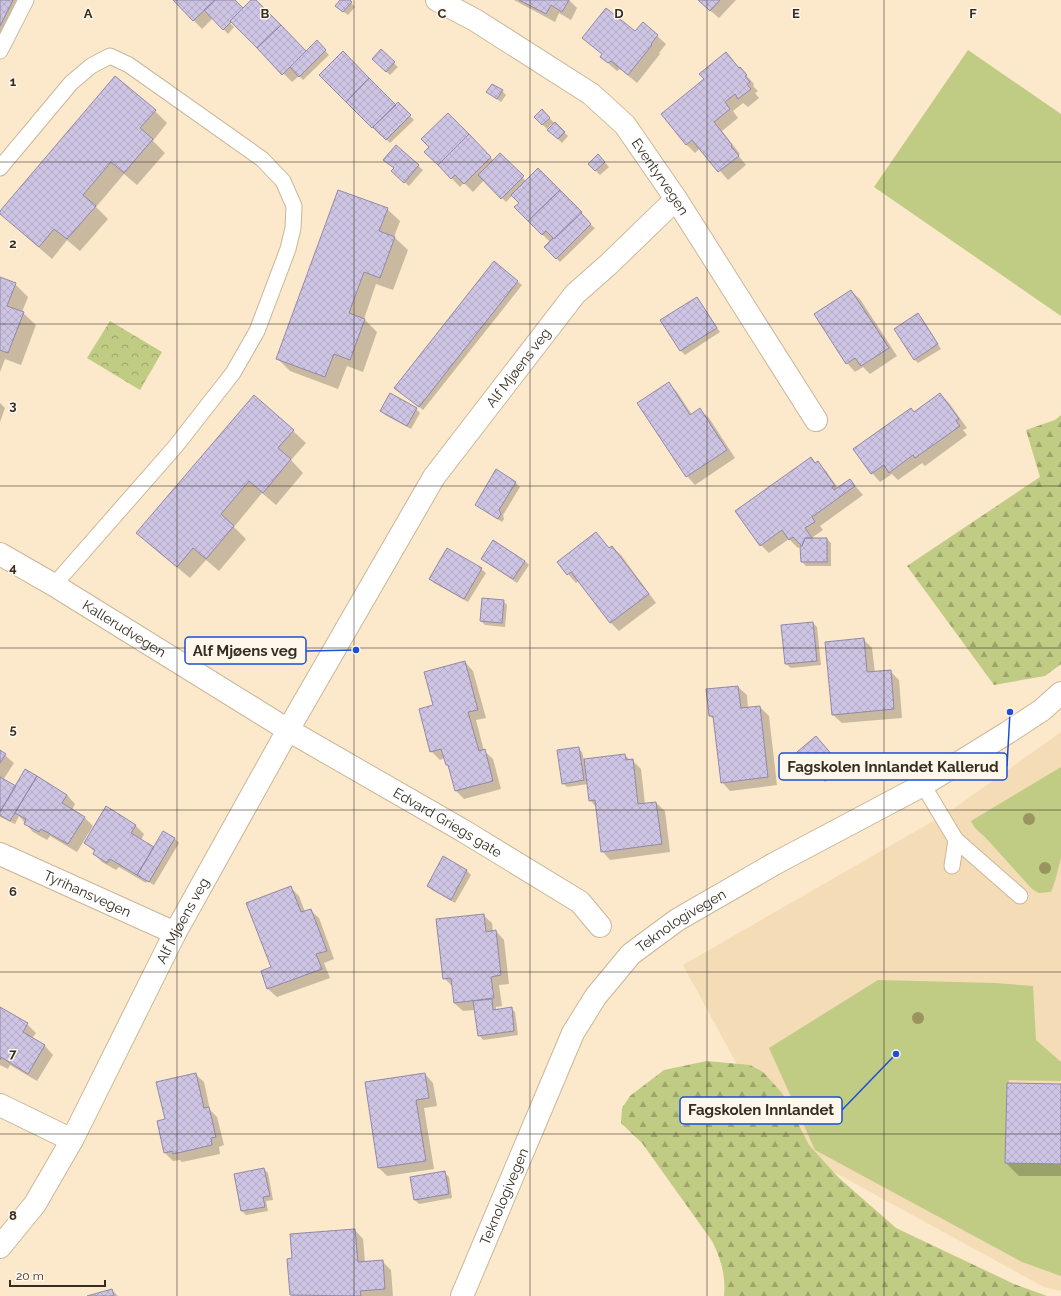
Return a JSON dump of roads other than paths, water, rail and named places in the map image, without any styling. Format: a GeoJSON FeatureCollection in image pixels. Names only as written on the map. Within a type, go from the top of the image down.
{"type":"FeatureCollection","features":[{"type":"Feature","properties":{"kind":"street","name":"Eventyrvegen"},"geometry":{"type":"LineString","coordinates":[[437,0],[475,20],[591,94],[625,125],[676,199],[816,420]]}},
{"type":"Feature","properties":{"kind":"street","name":"Alf Mjøens veg"},"geometry":{"type":"LineString","coordinates":[[0,1246],[35,1204],[72,1140],[175,933],[288,730],[434,477],[575,294],[609,264],[676,199]]}},
{"type":"Feature","properties":{"kind":"street","name":"Kallerudvegen"},"geometry":{"type":"LineString","coordinates":[[0,554],[54,585],[288,730]]}},
{"type":"Feature","properties":{"kind":"street","name":"Teknologivegen"},"geometry":{"type":"LineString","coordinates":[[462,1296],[573,1033],[596,996],[631,954],[677,920],[774,864],[923,785],[1042,710],[1061,693]]}},
{"type":"Feature","properties":{"kind":"street","name":"Edvard Griegs gate"},"geometry":{"type":"LineString","coordinates":[[288,730],[462,830],[580,902],[600,926]]}},
{"type":"Feature","properties":{"kind":"street","name":"Tyrihansvegen"},"geometry":{"type":"LineString","coordinates":[[0,854],[175,933]]}},
{"type":"Feature","properties":{"kind":"street"},"geometry":{"type":"LineString","coordinates":[[0,1105],[72,1140]]}},
{"type":"Feature","properties":{"kind":"lane"},"geometry":{"type":"LineString","coordinates":[[0,51],[26,0]]}},
{"type":"Feature","properties":{"kind":"lane"},"geometry":{"type":"LineString","coordinates":[[0,168],[70,83],[90,66],[110,56],[129,65],[262,159],[283,181],[294,206],[293,228],[288,249],[257,331],[233,373],[175,447],[54,585]]}},
{"type":"Feature","properties":{"kind":"lane"},"geometry":{"type":"LineString","coordinates":[[923,785],[956,840],[1020,896]]}},
{"type":"Feature","properties":{"kind":"lane"},"geometry":{"type":"LineString","coordinates":[[952,866],[956,840]]}},
{"type":"Feature","properties":{"kind":"place","name":"Alf Mjøens veg"},"geometry":{"type":"Point","coordinates":[356,650]}},
{"type":"Feature","properties":{"kind":"place","name":"Fagskolen Innlandet Kallerud"},"geometry":{"type":"Point","coordinates":[1010,712]}},
{"type":"Feature","properties":{"kind":"place","name":"Fagskolen Innlandet"},"geometry":{"type":"Point","coordinates":[896,1054]}}]}
